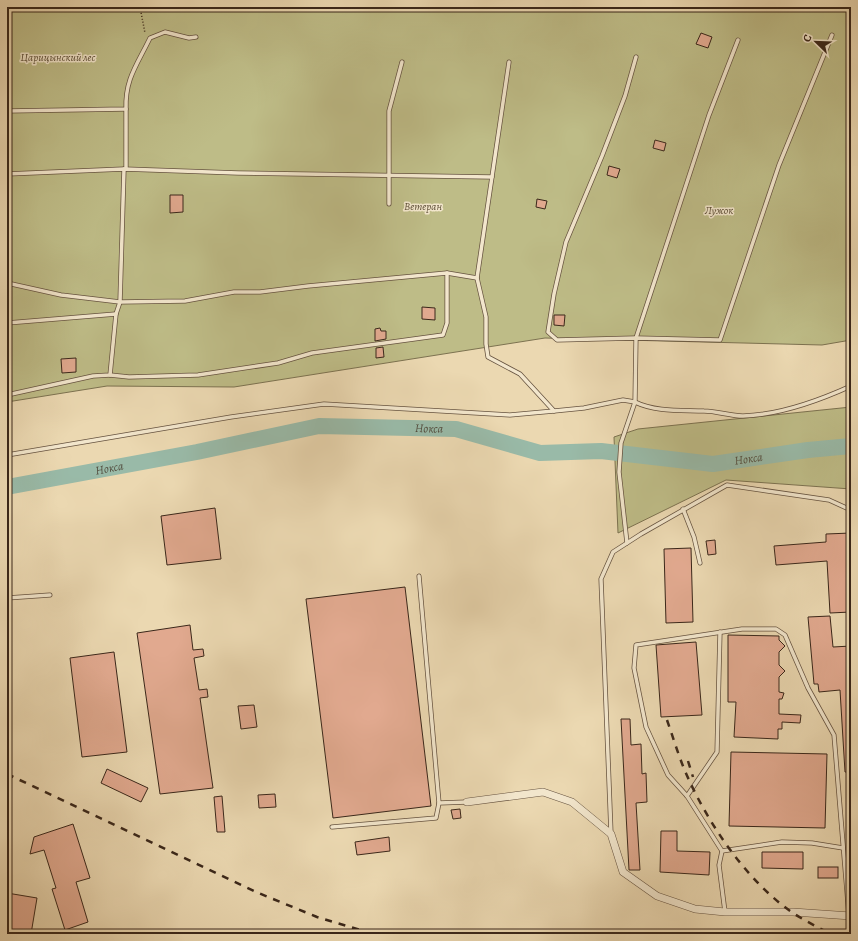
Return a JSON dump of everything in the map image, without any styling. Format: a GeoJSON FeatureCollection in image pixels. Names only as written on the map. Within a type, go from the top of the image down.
{"type":"FeatureCollection","features":[{"type":"Feature","properties":{"kind":"street"},"geometry":{"type":"LineString","coordinates":[[467,802],[543,792],[572,802],[611,834],[623,872],[657,896],[694,909],[725,912],[793,912],[850,916]]}},
{"type":"Feature","properties":{"kind":"lane"},"geometry":{"type":"LineString","coordinates":[[110,375],[116,314],[120,302],[125,169],[125,93],[129,80],[150,38],[165,32],[189,38],[196,37]]}},
{"type":"Feature","properties":{"kind":"lane"},"geometry":{"type":"LineString","coordinates":[[636,57],[625,96],[566,242],[554,294],[548,332],[557,340],[636,338],[720,340],[779,165],[832,35]]}},
{"type":"Feature","properties":{"kind":"lane"},"geometry":{"type":"LineString","coordinates":[[627,543],[619,472],[622,442],[635,402],[636,338],[709,115],[738,40]]}},
{"type":"Feature","properties":{"kind":"lane"},"geometry":{"type":"LineString","coordinates":[[389,204],[389,111],[402,62]]}},
{"type":"Feature","properties":{"kind":"lane"},"geometry":{"type":"LineString","coordinates":[[509,62],[477,278],[486,317],[486,344],[488,357],[520,374],[554,411]]}},
{"type":"Feature","properties":{"kind":"lane"},"geometry":{"type":"LineString","coordinates":[[7,111],[126,109]]}},
{"type":"Feature","properties":{"kind":"lane"},"geometry":{"type":"LineString","coordinates":[[7,174],[125,169],[238,173],[492,177]]}},
{"type":"Feature","properties":{"kind":"lane"},"geometry":{"type":"LineString","coordinates":[[7,283],[61,295],[120,302],[185,301],[234,292],[260,292],[447,273],[477,278]]}},
{"type":"Feature","properties":{"kind":"lane"},"geometry":{"type":"LineString","coordinates":[[7,395],[93,376],[198,375],[278,363],[312,353],[443,335],[447,323],[447,273]]}},
{"type":"Feature","properties":{"kind":"lane"},"geometry":{"type":"LineString","coordinates":[[7,323],[116,314]]}},
{"type":"Feature","properties":{"kind":"lane"},"geometry":{"type":"LineString","coordinates":[[7,455],[230,417],[324,404],[510,415],[584,408],[623,400],[635,402],[642,406],[680,410],[713,411],[742,416],[797,406],[824,398],[851,386]]}},
{"type":"Feature","properties":{"kind":"lane"},"geometry":{"type":"LineString","coordinates":[[611,834],[600,579],[613,552],[683,509],[727,486],[829,500],[851,510]]}},
{"type":"Feature","properties":{"kind":"lane"},"geometry":{"type":"LineString","coordinates":[[683,509],[694,537],[700,563]]}},
{"type":"Feature","properties":{"kind":"lane"},"geometry":{"type":"LineString","coordinates":[[332,827],[436,818],[439,803],[419,576]]}},
{"type":"Feature","properties":{"kind":"lane"},"geometry":{"type":"LineString","coordinates":[[7,598],[50,595]]}},
{"type":"Feature","properties":{"kind":"lane"},"geometry":{"type":"LineString","coordinates":[[725,912],[719,865],[722,851],[687,796],[668,775],[646,727],[634,668],[636,646],[742,629],[776,629],[785,635],[808,688],[834,735],[850,916]]}},
{"type":"Feature","properties":{"kind":"lane"},"geometry":{"type":"LineString","coordinates":[[687,796],[717,752],[720,632]]}},
{"type":"Feature","properties":{"kind":"lane"},"geometry":{"type":"LineString","coordinates":[[439,803],[467,802]]}},
{"type":"Feature","properties":{"kind":"lane"},"geometry":{"type":"LineString","coordinates":[[722,851],[782,842],[812,843],[843,848]]}},
{"type":"Feature","properties":{"kind":"path"},"geometry":{"type":"LineString","coordinates":[[140,7],[148,43]]}},
{"type":"Feature","properties":{"kind":"green space"},"geometry":{"type":"Polygon","coordinates":[[[7,7],[851,7],[851,340],[822,345],[545,338],[234,387],[107,386],[7,402],[7,7]]]}},
{"type":"Feature","properties":{"kind":"green space"},"geometry":{"type":"Polygon","coordinates":[[[851,407],[851,489],[726,480],[618,533],[614,437],[638,429],[851,407]]]}},
{"type":"Feature","properties":{"kind":"building"},"geometry":{"type":"Polygon","coordinates":[[[701,33],[712,37],[708,48],[696,44],[701,33]]]}},
{"type":"Feature","properties":{"kind":"building"},"geometry":{"type":"Polygon","coordinates":[[[655,140],[666,143],[664,151],[653,148],[655,140]]]}},
{"type":"Feature","properties":{"kind":"building"},"geometry":{"type":"Polygon","coordinates":[[[609,166],[620,169],[617,178],[607,175],[609,166]]]}},
{"type":"Feature","properties":{"kind":"building"},"geometry":{"type":"Polygon","coordinates":[[[170,195],[183,195],[183,212],[170,213],[170,195]]]}},
{"type":"Feature","properties":{"kind":"building"},"geometry":{"type":"Polygon","coordinates":[[[537,199],[547,201],[545,209],[536,207],[537,199]]]}},
{"type":"Feature","properties":{"kind":"building"},"geometry":{"type":"Polygon","coordinates":[[[422,307],[435,308],[435,320],[422,319],[422,307]]]}},
{"type":"Feature","properties":{"kind":"building"},"geometry":{"type":"Polygon","coordinates":[[[554,315],[565,315],[564,326],[554,325],[554,315]]]}},
{"type":"Feature","properties":{"kind":"building"},"geometry":{"type":"Polygon","coordinates":[[[380,328],[381,331],[386,331],[386,339],[375,341],[375,329],[380,328]]]}},
{"type":"Feature","properties":{"kind":"building"},"geometry":{"type":"Polygon","coordinates":[[[383,347],[384,357],[376,358],[376,348],[383,347]]]}},
{"type":"Feature","properties":{"kind":"building"},"geometry":{"type":"Polygon","coordinates":[[[76,358],[76,372],[62,373],[61,359],[76,358]]]}},
{"type":"Feature","properties":{"kind":"building"},"geometry":{"type":"Polygon","coordinates":[[[215,508],[221,559],[167,565],[161,516],[215,508]]]}},
{"type":"Feature","properties":{"kind":"building"},"geometry":{"type":"Polygon","coordinates":[[[851,533],[851,612],[830,613],[827,561],[776,565],[774,546],[826,542],[826,534],[851,533]]]}},
{"type":"Feature","properties":{"kind":"building"},"geometry":{"type":"Polygon","coordinates":[[[715,540],[716,554],[708,555],[706,541],[715,540]]]}},
{"type":"Feature","properties":{"kind":"building"},"geometry":{"type":"Polygon","coordinates":[[[691,548],[693,622],[666,623],[664,549],[691,548]]]}},
{"type":"Feature","properties":{"kind":"building"},"geometry":{"type":"Polygon","coordinates":[[[405,587],[431,806],[333,818],[306,599],[405,587]]]}},
{"type":"Feature","properties":{"kind":"building"},"geometry":{"type":"Polygon","coordinates":[[[830,616],[833,647],[851,646],[851,772],[845,772],[840,690],[819,692],[818,684],[814,684],[808,617],[830,616]]]}},
{"type":"Feature","properties":{"kind":"building"},"geometry":{"type":"Polygon","coordinates":[[[190,625],[193,650],[203,649],[204,656],[194,658],[199,690],[207,689],[208,697],[200,698],[213,788],[160,794],[137,633],[190,625]]]}},
{"type":"Feature","properties":{"kind":"building"},"geometry":{"type":"Polygon","coordinates":[[[728,635],[779,636],[779,640],[785,646],[779,652],[779,665],[785,671],[779,677],[779,692],[784,693],[782,699],[779,699],[779,714],[801,715],[800,723],[782,722],[782,729],[778,729],[778,739],[734,737],[736,702],[728,702],[728,635]]]}},
{"type":"Feature","properties":{"kind":"building"},"geometry":{"type":"Polygon","coordinates":[[[696,642],[702,715],[661,717],[656,645],[696,642]]]}},
{"type":"Feature","properties":{"kind":"building"},"geometry":{"type":"Polygon","coordinates":[[[114,652],[127,752],[82,757],[70,658],[114,652]]]}},
{"type":"Feature","properties":{"kind":"building"},"geometry":{"type":"Polygon","coordinates":[[[254,705],[257,727],[241,729],[238,706],[254,705]]]}},
{"type":"Feature","properties":{"kind":"building"},"geometry":{"type":"Polygon","coordinates":[[[621,719],[630,719],[631,745],[641,744],[642,774],[646,773],[647,802],[636,803],[640,870],[629,870],[621,719]]]}},
{"type":"Feature","properties":{"kind":"building"},"geometry":{"type":"Polygon","coordinates":[[[731,752],[827,754],[825,828],[729,826],[731,752]]]}},
{"type":"Feature","properties":{"kind":"building"},"geometry":{"type":"Polygon","coordinates":[[[107,769],[148,788],[141,802],[101,783],[107,769]]]}},
{"type":"Feature","properties":{"kind":"building"},"geometry":{"type":"Polygon","coordinates":[[[275,794],[276,807],[259,808],[258,795],[275,794]]]}},
{"type":"Feature","properties":{"kind":"building"},"geometry":{"type":"Polygon","coordinates":[[[222,796],[225,832],[217,832],[214,797],[222,796]]]}},
{"type":"Feature","properties":{"kind":"building"},"geometry":{"type":"Polygon","coordinates":[[[460,809],[461,818],[453,819],[451,810],[460,809]]]}},
{"type":"Feature","properties":{"kind":"building"},"geometry":{"type":"Polygon","coordinates":[[[73,824],[90,878],[76,882],[88,922],[65,930],[52,889],[56,888],[44,850],[30,854],[34,837],[73,824]]]}},
{"type":"Feature","properties":{"kind":"building"},"geometry":{"type":"Polygon","coordinates":[[[661,831],[677,831],[677,851],[710,852],[709,875],[660,872],[661,831]]]}},
{"type":"Feature","properties":{"kind":"building"},"geometry":{"type":"Polygon","coordinates":[[[389,837],[390,851],[357,855],[355,842],[389,837]]]}},
{"type":"Feature","properties":{"kind":"building"},"geometry":{"type":"Polygon","coordinates":[[[762,852],[803,852],[803,869],[762,868],[762,852]]]}},
{"type":"Feature","properties":{"kind":"building"},"geometry":{"type":"Polygon","coordinates":[[[818,867],[838,867],[838,878],[818,878],[818,867]]]}},
{"type":"Feature","properties":{"kind":"building"},"geometry":{"type":"Polygon","coordinates":[[[7,893],[37,898],[31,934],[7,934],[7,893]]]}},
{"type":"Feature","properties":{"kind":"waterway","name":"Нокса"},"geometry":{"type":"LineString","coordinates":[[7,487],[197,452],[319,426],[456,429],[540,453],[601,451],[713,464],[808,450],[851,446]]}},
{"type":"Feature","properties":{"kind":"railway"},"geometry":{"type":"LineString","coordinates":[[667,720],[689,780],[708,817],[733,853],[761,886],[777,901],[793,913],[830,934]]}},
{"type":"Feature","properties":{"kind":"railway"},"geometry":{"type":"LineString","coordinates":[[688,761],[693,777]]}},
{"type":"Feature","properties":{"kind":"railway"},"geometry":{"type":"LineString","coordinates":[[7,774],[256,892],[317,917],[374,934]]}},
{"type":"Feature","properties":{"kind":"park label","name":"Царицынский лес"},"geometry":{"type":"Point","coordinates":[58,57]}},
{"type":"Feature","properties":{"kind":"park label","name":"Ветеран"},"geometry":{"type":"Point","coordinates":[423,206]}},
{"type":"Feature","properties":{"kind":"park label","name":"Лужок"},"geometry":{"type":"Point","coordinates":[719,210]}}]}
